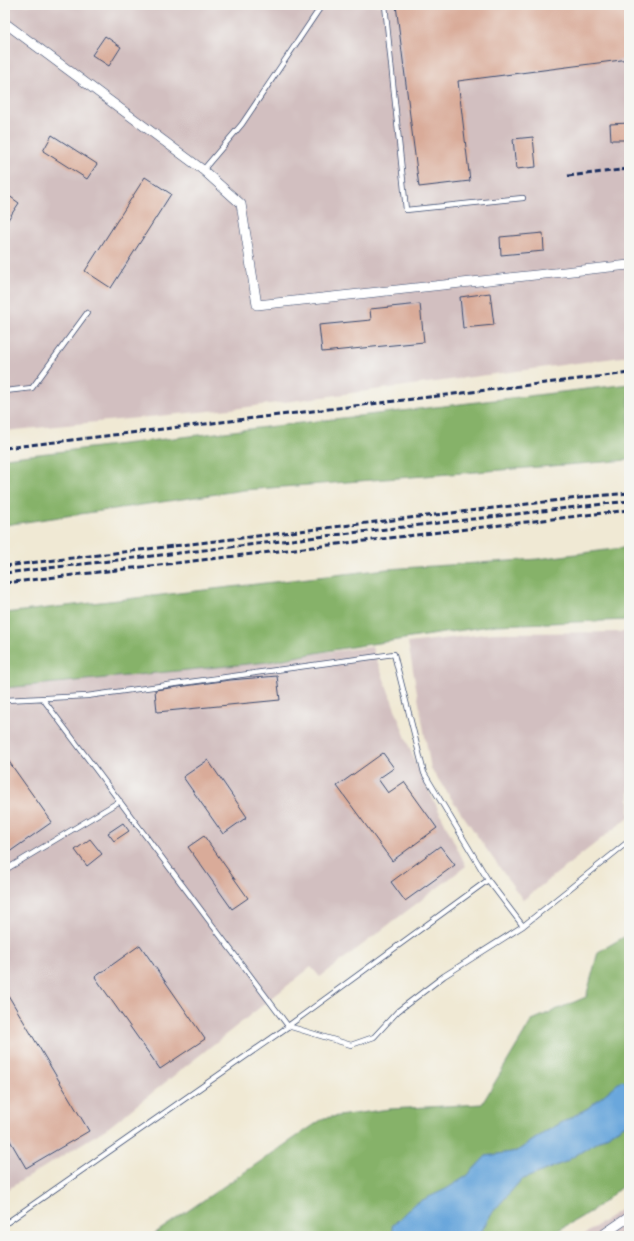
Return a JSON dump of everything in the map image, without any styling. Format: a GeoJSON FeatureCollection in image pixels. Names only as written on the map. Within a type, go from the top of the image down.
{"type":"FeatureCollection","features":[{"type":"Feature","properties":{"kind":"street"},"geometry":{"type":"LineString","coordinates":[[5,23],[203,170],[241,204],[257,305],[629,266]]}},
{"type":"Feature","properties":{"kind":"street"},"geometry":{"type":"LineString","coordinates":[[601,1236],[629,1217]]}},
{"type":"Feature","properties":{"kind":"lane"},"geometry":{"type":"LineString","coordinates":[[203,170],[242,124],[322,5]]}},
{"type":"Feature","properties":{"kind":"lane"},"geometry":{"type":"LineString","coordinates":[[385,5],[406,210],[523,198]]}},
{"type":"Feature","properties":{"kind":"lane"},"geometry":{"type":"LineString","coordinates":[[5,391],[32,388],[87,313]]}},
{"type":"Feature","properties":{"kind":"lane"},"geometry":{"type":"LineString","coordinates":[[5,700],[87,696],[394,654],[424,773],[488,880],[524,926]]}},
{"type":"Feature","properties":{"kind":"lane"},"geometry":{"type":"LineString","coordinates":[[43,699],[288,1026],[351,1045],[374,1037],[398,1012],[444,976],[524,926],[629,841]]}},
{"type":"Feature","properties":{"kind":"lane"},"geometry":{"type":"LineString","coordinates":[[5,870],[120,801]]}},
{"type":"Feature","properties":{"kind":"lane"},"geometry":{"type":"LineString","coordinates":[[288,1026],[488,880]]}},
{"type":"Feature","properties":{"kind":"lane"},"geometry":{"type":"LineString","coordinates":[[5,1224],[295,1021]]}},
{"type":"Feature","properties":{"kind":"shaded area"},"geometry":{"type":"Polygon","coordinates":[[[5,5],[629,5],[629,356],[240,408],[5,431],[5,5]]]}},
{"type":"Feature","properties":{"kind":"shaded area"},"geometry":{"type":"Polygon","coordinates":[[[629,632],[629,817],[523,900],[431,769],[408,643],[493,633],[629,632]]]}},
{"type":"Feature","properties":{"kind":"shaded area"},"geometry":{"type":"Polygon","coordinates":[[[372,647],[414,760],[466,866],[320,977],[311,967],[109,1127],[5,1191],[5,688],[372,647]]]}},
{"type":"Feature","properties":{"kind":"shaded area"},"geometry":{"type":"Polygon","coordinates":[[[629,1204],[629,1236],[582,1236],[629,1204]]]}},
{"type":"Feature","properties":{"kind":"green space"},"geometry":{"type":"Polygon","coordinates":[[[629,384],[629,460],[244,490],[5,525],[5,458],[629,384]]]}},
{"type":"Feature","properties":{"kind":"green space"},"geometry":{"type":"Polygon","coordinates":[[[629,547],[629,620],[496,625],[332,650],[268,662],[5,688],[5,613],[387,569],[538,559],[629,547]]]}},
{"type":"Feature","properties":{"kind":"green space"},"geometry":{"type":"Polygon","coordinates":[[[629,934],[629,1084],[622,1081],[588,1108],[547,1131],[517,1151],[486,1156],[467,1176],[392,1226],[394,1236],[151,1236],[324,1118],[389,1109],[482,1104],[532,1020],[586,997],[598,952],[629,934]]]}},
{"type":"Feature","properties":{"kind":"green space"},"geometry":{"type":"Polygon","coordinates":[[[629,1122],[629,1181],[592,1211],[548,1236],[479,1236],[491,1214],[521,1180],[565,1162],[629,1122]]]}},
{"type":"Feature","properties":{"kind":"water"},"geometry":{"type":"Polygon","coordinates":[[[622,1080],[629,1084],[629,1122],[565,1162],[521,1180],[491,1214],[479,1236],[394,1236],[392,1226],[414,1204],[446,1189],[467,1176],[486,1156],[517,1151],[547,1131],[588,1108],[622,1080]]]}},
{"type":"Feature","properties":{"kind":"building"},"geometry":{"type":"Polygon","coordinates":[[[396,5],[629,5],[629,59],[458,81],[470,181],[419,187],[396,5]]]}},
{"type":"Feature","properties":{"kind":"building"},"geometry":{"type":"Polygon","coordinates":[[[105,36],[121,47],[109,66],[92,55],[105,36]]]}},
{"type":"Feature","properties":{"kind":"building"},"geometry":{"type":"Polygon","coordinates":[[[629,123],[629,140],[611,140],[610,124],[629,123]]]}},
{"type":"Feature","properties":{"kind":"building"},"geometry":{"type":"Polygon","coordinates":[[[52,135],[97,164],[87,179],[43,151],[52,135]]]}},
{"type":"Feature","properties":{"kind":"building"},"geometry":{"type":"Polygon","coordinates":[[[533,137],[536,167],[516,169],[513,139],[533,137]]]}},
{"type":"Feature","properties":{"kind":"building"},"geometry":{"type":"Polygon","coordinates":[[[145,177],[171,194],[111,288],[85,271],[145,177]]]}},
{"type":"Feature","properties":{"kind":"building"},"geometry":{"type":"Polygon","coordinates":[[[5,193],[19,203],[5,224],[5,193]]]}},
{"type":"Feature","properties":{"kind":"building"},"geometry":{"type":"Polygon","coordinates":[[[543,233],[544,251],[501,255],[500,237],[543,233]]]}},
{"type":"Feature","properties":{"kind":"building"},"geometry":{"type":"Polygon","coordinates":[[[490,293],[494,325],[463,328],[460,297],[490,293]]]}},
{"type":"Feature","properties":{"kind":"building"},"geometry":{"type":"Polygon","coordinates":[[[420,304],[424,342],[322,352],[319,325],[371,320],[370,309],[420,304]]]}},
{"type":"Feature","properties":{"kind":"building"},"geometry":{"type":"Polygon","coordinates":[[[277,676],[280,700],[157,712],[155,690],[230,680],[277,676]]]}},
{"type":"Feature","properties":{"kind":"building"},"geometry":{"type":"Polygon","coordinates":[[[383,753],[394,768],[378,779],[388,793],[404,782],[437,828],[392,861],[337,786],[383,753]]]}},
{"type":"Feature","properties":{"kind":"building"},"geometry":{"type":"Polygon","coordinates":[[[5,756],[52,822],[5,855],[5,756]]]}},
{"type":"Feature","properties":{"kind":"building"},"geometry":{"type":"Polygon","coordinates":[[[208,760],[247,817],[223,834],[183,777],[208,760]]]}},
{"type":"Feature","properties":{"kind":"building"},"geometry":{"type":"Polygon","coordinates":[[[123,823],[129,831],[114,841],[108,833],[123,823]]]}},
{"type":"Feature","properties":{"kind":"building"},"geometry":{"type":"Polygon","coordinates":[[[204,836],[248,898],[232,909],[188,847],[204,836]]]}},
{"type":"Feature","properties":{"kind":"building"},"geometry":{"type":"Polygon","coordinates":[[[90,839],[102,854],[87,866],[75,850],[90,839]]]}},
{"type":"Feature","properties":{"kind":"building"},"geometry":{"type":"Polygon","coordinates":[[[440,846],[455,865],[405,901],[391,882],[440,846]]]}},
{"type":"Feature","properties":{"kind":"building"},"geometry":{"type":"Polygon","coordinates":[[[140,945],[205,1039],[160,1069],[95,977],[140,945]]]}},
{"type":"Feature","properties":{"kind":"building"},"geometry":{"type":"Polygon","coordinates":[[[5,990],[89,1131],[26,1168],[5,1132],[5,990]]]}},
{"type":"Feature","properties":{"kind":"railway"},"geometry":{"type":"LineString","coordinates":[[568,176],[629,169]]}},
{"type":"Feature","properties":{"kind":"railway"},"geometry":{"type":"LineString","coordinates":[[5,448],[629,373]]}},
{"type":"Feature","properties":{"kind":"railway"},"geometry":{"type":"LineString","coordinates":[[5,566],[629,493]]}},
{"type":"Feature","properties":{"kind":"railway"},"geometry":{"type":"LineString","coordinates":[[5,573],[629,501]]}},
{"type":"Feature","properties":{"kind":"railway"},"geometry":{"type":"LineString","coordinates":[[5,583],[629,510]]}}]}
